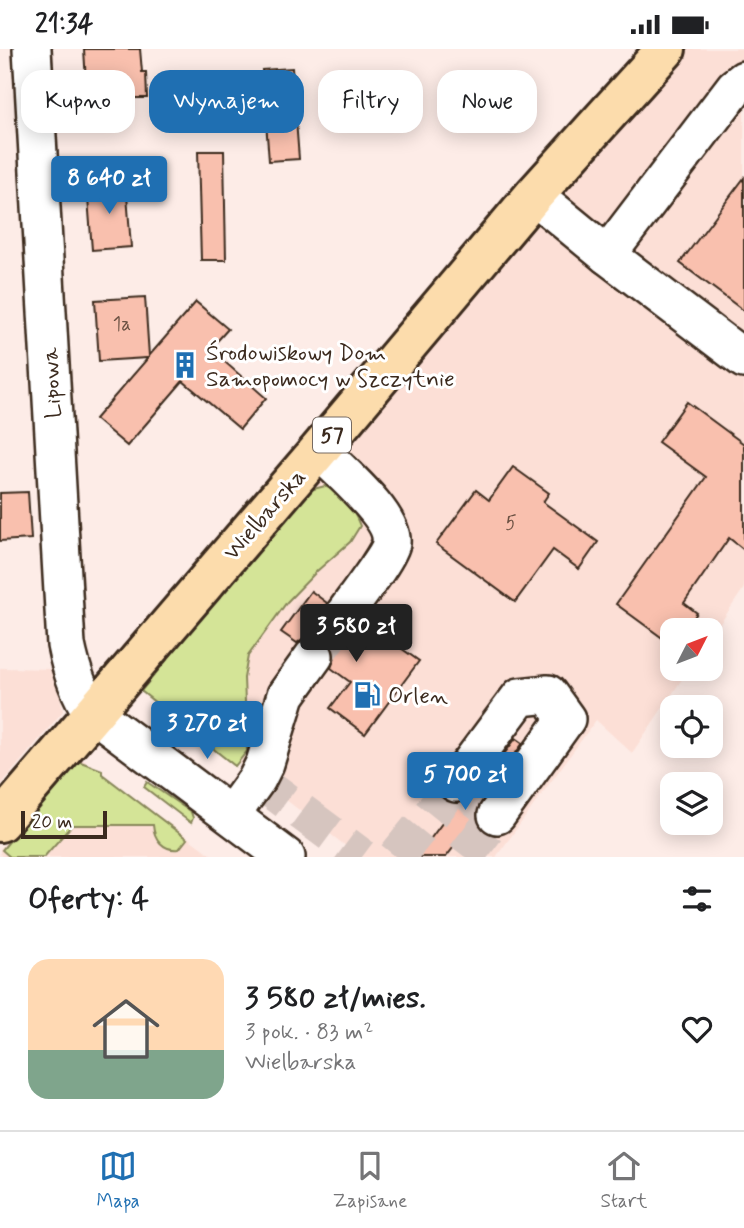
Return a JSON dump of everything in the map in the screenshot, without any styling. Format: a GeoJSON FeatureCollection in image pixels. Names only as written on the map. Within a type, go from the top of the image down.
{"type":"FeatureCollection","features":[{"type":"Feature","properties":{"kind":"main road","name":"Wielbarska"},"geometry":{"type":"LineString","coordinates":[[0,822],[534,195],[666,49]]}},
{"type":"Feature","properties":{"kind":"street","name":"Lipowa"},"geometry":{"type":"LineString","coordinates":[[32,49],[66,645],[71,671],[92,712]]}},
{"type":"Feature","properties":{"kind":"street"},"geometry":{"type":"LineString","coordinates":[[607,255],[735,87],[744,80]]}},
{"type":"Feature","properties":{"kind":"street"},"geometry":{"type":"LineString","coordinates":[[534,195],[607,255],[744,359]]}},
{"type":"Feature","properties":{"kind":"street"},"geometry":{"type":"LineString","coordinates":[[319,450],[372,504],[391,530],[392,545],[344,615]]}},
{"type":"Feature","properties":{"kind":"street"},"geometry":{"type":"LineString","coordinates":[[231,815],[265,763],[286,695],[314,656]]}},
{"type":"Feature","properties":{"kind":"street"},"geometry":{"type":"LineString","coordinates":[[456,783],[520,697],[548,694],[566,719],[497,814]]}},
{"type":"Feature","properties":{"kind":"street"},"geometry":{"type":"LineString","coordinates":[[92,712],[286,857]]}},
{"type":"Feature","properties":{"kind":"shaded area"},"geometry":{"type":"Polygon","coordinates":[[[684,49],[744,49],[744,588],[723,619],[660,618],[660,681],[681,681],[671,695],[660,695],[660,712],[632,753],[596,720],[496,857],[360,857],[141,688],[665,68],[684,49]]]}},
{"type":"Feature","properties":{"kind":"shaded area"},"geometry":{"type":"Polygon","coordinates":[[[0,668],[55,669],[63,711],[0,786],[0,668]]]}},
{"type":"Feature","properties":{"kind":"shaded area"},"geometry":{"type":"Polygon","coordinates":[[[78,756],[214,857],[4,857],[0,854],[0,849],[78,756]]]}},
{"type":"Feature","properties":{"kind":"green space"},"geometry":{"type":"Polygon","coordinates":[[[325,486],[347,502],[360,526],[350,542],[287,602],[248,656],[244,678],[247,751],[235,766],[141,691],[306,491],[325,486]]]}},
{"type":"Feature","properties":{"kind":"green space"},"geometry":{"type":"Polygon","coordinates":[[[78,761],[102,770],[102,774],[187,839],[179,849],[173,849],[160,843],[153,825],[72,825],[44,857],[10,857],[2,850],[78,761]]]}},
{"type":"Feature","properties":{"kind":"green space"},"geometry":{"type":"Polygon","coordinates":[[[147,782],[191,812],[191,823],[144,787],[147,782]]]}},
{"type":"Feature","properties":{"kind":"building"},"geometry":{"type":"Polygon","coordinates":[[[84,49],[140,49],[142,72],[146,72],[147,98],[135,98],[135,70],[85,70],[84,49]]]}},
{"type":"Feature","properties":{"kind":"building"},"geometry":{"type":"Polygon","coordinates":[[[267,133],[297,133],[299,159],[269,161],[267,133]]]}},
{"type":"Feature","properties":{"kind":"building"},"geometry":{"type":"Polygon","coordinates":[[[198,151],[224,151],[226,260],[201,260],[198,151]]]}},
{"type":"Feature","properties":{"kind":"building"},"geometry":{"type":"Polygon","coordinates":[[[744,178],[744,311],[680,263],[744,178]]]}},
{"type":"Feature","properties":{"kind":"building"},"geometry":{"type":"Polygon","coordinates":[[[126,182],[131,247],[92,250],[87,185],[126,182]]]}},
{"type":"Feature","properties":{"kind":"building","name":"Środowiskowy Dom Samopomocy w Szczytnie"},"geometry":{"type":"Polygon","coordinates":[[[145,297],[149,356],[196,302],[228,329],[210,349],[266,398],[240,429],[183,381],[127,446],[95,419],[148,358],[99,361],[95,300],[145,297]]]}},
{"type":"Feature","properties":{"kind":"building"},"geometry":{"type":"Polygon","coordinates":[[[687,402],[744,444],[744,550],[729,538],[684,603],[697,613],[693,618],[660,618],[660,636],[616,604],[706,477],[658,442],[687,402]]]}},
{"type":"Feature","properties":{"kind":"building"},"geometry":{"type":"Polygon","coordinates":[[[513,467],[549,493],[543,502],[598,542],[579,569],[553,550],[515,602],[436,544],[476,490],[489,500],[513,467]]]}},
{"type":"Feature","properties":{"kind":"building"},"geometry":{"type":"Polygon","coordinates":[[[28,492],[31,539],[0,541],[0,493],[28,492]]]}},
{"type":"Feature","properties":{"kind":"building"},"geometry":{"type":"Polygon","coordinates":[[[311,591],[327,603],[323,612],[325,623],[332,632],[343,636],[352,634],[361,627],[380,641],[384,636],[419,661],[365,734],[330,708],[350,682],[331,668],[335,657],[333,647],[327,639],[315,635],[305,637],[297,643],[281,632],[311,591]]]}},
{"type":"Feature","properties":{"kind":"building"},"geometry":{"type":"Polygon","coordinates":[[[516,738],[523,743],[480,803],[477,817],[446,857],[417,857],[457,803],[465,802],[473,796],[516,738]]]}},
{"type":"Feature","properties":{"kind":"tunnel"},"geometry":{"type":"LineString","coordinates":[[314,656],[344,615]]}},
{"type":"Feature","properties":{"kind":"tunnel"},"geometry":{"type":"LineString","coordinates":[[257,779],[362,857]]}},
{"type":"Feature","properties":{"kind":"tunnel"},"geometry":{"type":"LineString","coordinates":[[396,857],[456,783],[497,815],[465,857]]}},
{"type":"Feature","properties":{"kind":"place","name":"Środowiskowy Dom Samopomocy w Szczytnie"},"geometry":{"type":"Point","coordinates":[185,365]}},
{"type":"Feature","properties":{"kind":"place","name":"Orlen"},"geometry":{"type":"Point","coordinates":[367,695]}}]}
